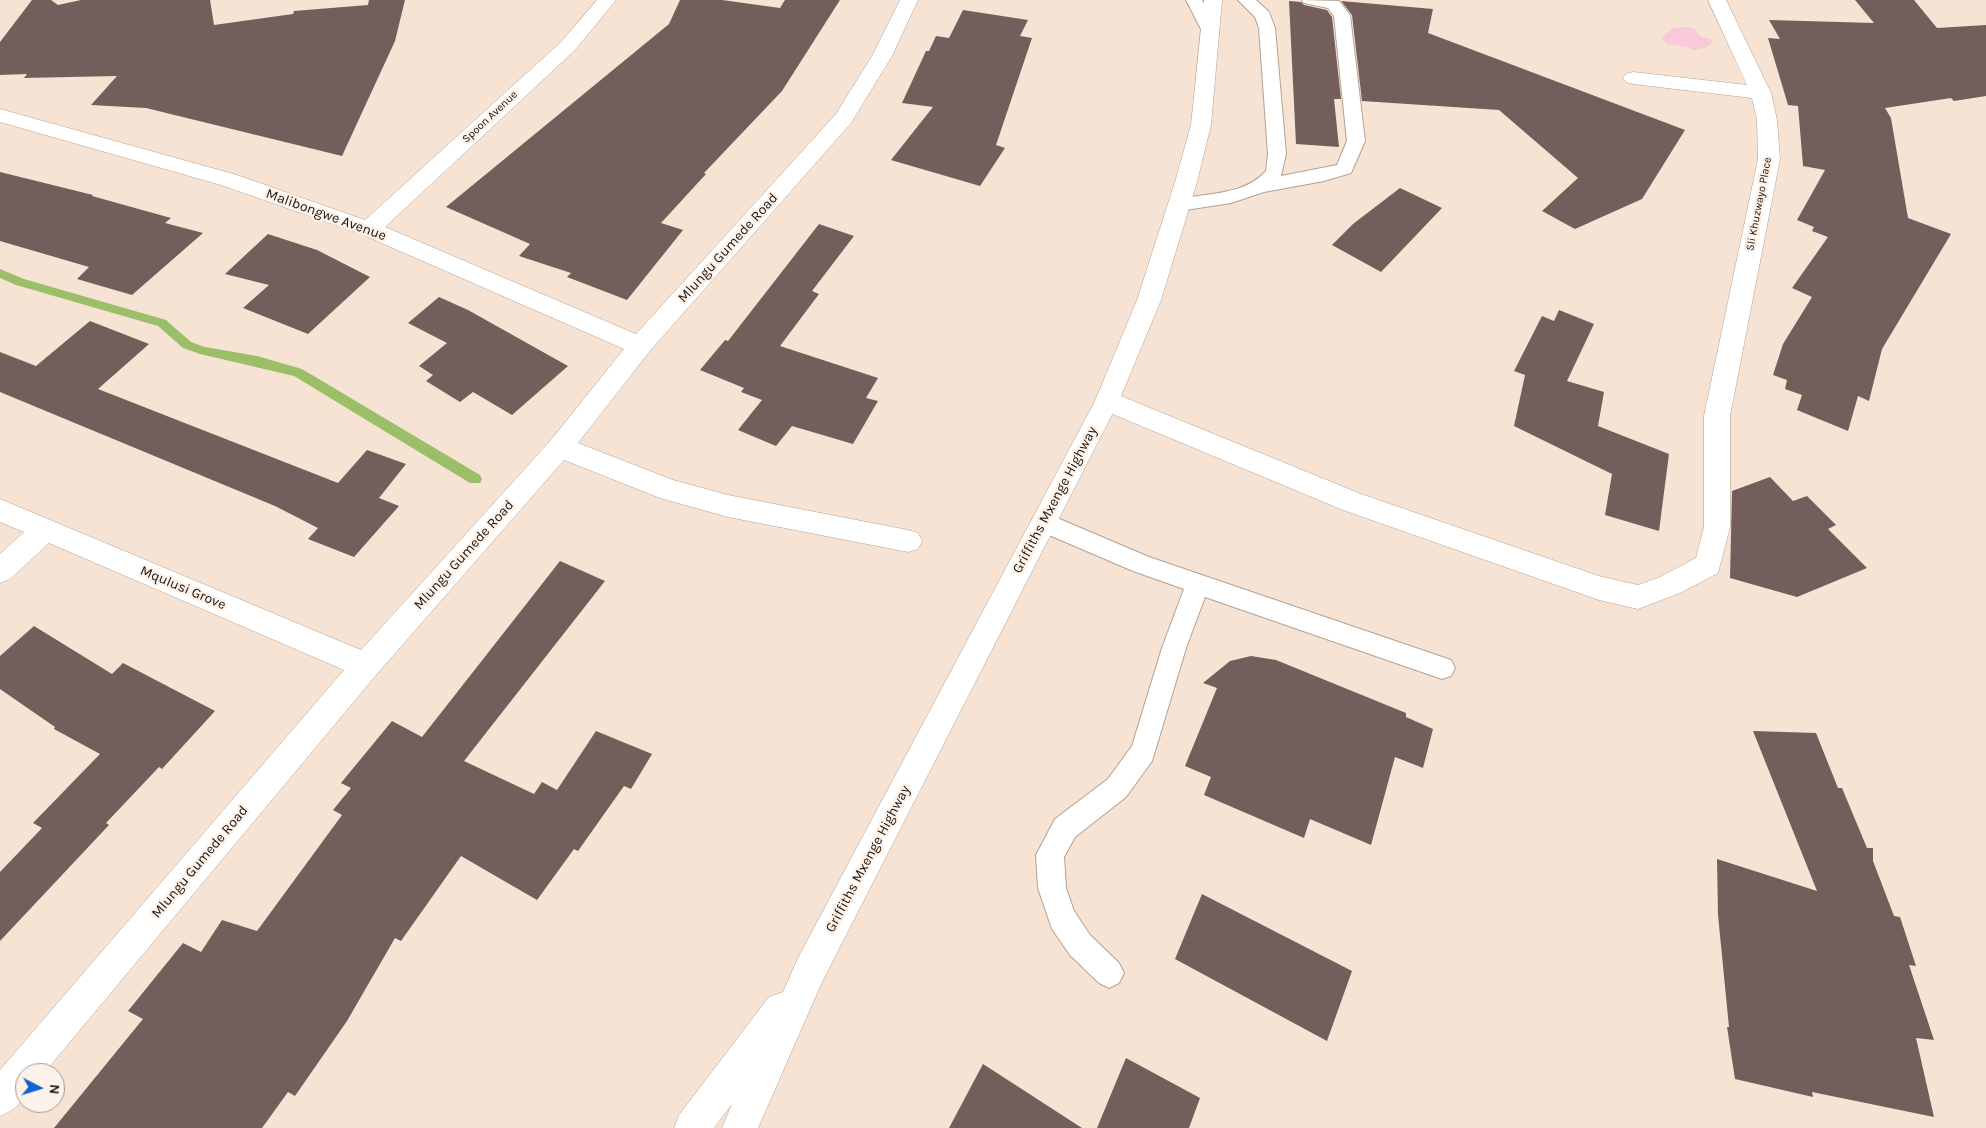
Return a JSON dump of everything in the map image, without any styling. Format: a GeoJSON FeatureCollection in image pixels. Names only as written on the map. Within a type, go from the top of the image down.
{"type":"FeatureCollection","features":[{"type":"Feature","properties":{"kind":"street","name":"Spoon Avenue"},"geometry":{"type":"LineString","coordinates":[[368,229],[568,46],[607,0]]}},
{"type":"Feature","properties":{"kind":"street","name":"Mlungu Gumede Road"},"geometry":{"type":"LineString","coordinates":[[0,1098],[366,666],[560,446],[640,346],[844,118],[882,56],[909,0]]}},
{"type":"Feature","properties":{"kind":"street","name":"Griffiths Mxenge Highway"},"geometry":{"type":"LineString","coordinates":[[740,1128],[810,970],[1108,401],[1149,300],[1179,205],[1201,125],[1212,34],[1213,0]]}},
{"type":"Feature","properties":{"kind":"street","name":"Sli Khuzwayo Place"},"geometry":{"type":"LineString","coordinates":[[1108,401],[1352,502],[1599,588],[1638,597],[1670,585],[1708,565],[1717,527],[1717,416],[1769,159],[1767,120],[1761,93],[1717,0]]}},
{"type":"Feature","properties":{"kind":"street"},"geometry":{"type":"LineString","coordinates":[[1633,78],[1761,93]]}},
{"type":"Feature","properties":{"kind":"street","name":"Malibongwe Avenue"},"geometry":{"type":"LineString","coordinates":[[0,115],[229,180],[368,229],[640,346]]}},
{"type":"Feature","properties":{"kind":"street"},"geometry":{"type":"LineString","coordinates":[[560,446],[669,490],[728,506],[908,541]]}},
{"type":"Feature","properties":{"kind":"street","name":"Mqulusi Grove"},"geometry":{"type":"LineString","coordinates":[[0,510],[366,666]]}},
{"type":"Feature","properties":{"kind":"street"},"geometry":{"type":"LineString","coordinates":[[0,571],[46,530]]}},
{"type":"Feature","properties":{"kind":"street","name":"Griffiths Mxenge Highway"},"geometry":{"type":"LineString","coordinates":[[692,1128],[810,970]]}},
{"type":"Feature","properties":{"kind":"lane"},"geometry":{"type":"LineString","coordinates":[[1194,0],[1212,34]]}},
{"type":"Feature","properties":{"kind":"lane"},"geometry":{"type":"LineString","coordinates":[[1246,0],[1263,15],[1268,28],[1277,154],[1274,173],[1262,186]]}},
{"type":"Feature","properties":{"kind":"lane"},"geometry":{"type":"LineString","coordinates":[[1179,205],[1243,194],[1262,186],[1324,175],[1345,168],[1356,141],[1342,15],[1332,4],[1310,0]]}},
{"type":"Feature","properties":{"kind":"lane"},"geometry":{"type":"LineString","coordinates":[[1043,522],[1141,564],[1442,668]]}},
{"type":"Feature","properties":{"kind":"lane"},"geometry":{"type":"LineString","coordinates":[[1109,973],[1080,945],[1062,919],[1052,888],[1050,855],[1065,828],[1117,788],[1143,752],[1174,648],[1198,584]]}},
{"type":"Feature","properties":{"kind":"shaded area"},"geometry":{"type":"Polygon","coordinates":[[[1688,27],[1697,30],[1695,31],[1700,36],[1713,40],[1704,48],[1692,50],[1688,47],[1667,44],[1662,38],[1673,28],[1688,27]]]}},
{"type":"Feature","properties":{"kind":"building"},"geometry":{"type":"Polygon","coordinates":[[[32,0],[51,0],[58,5],[81,0],[210,0],[214,25],[293,14],[294,11],[368,5],[369,0],[405,0],[395,41],[342,156],[146,108],[91,105],[117,76],[24,78],[27,74],[0,75],[0,42],[32,0]]]}},
{"type":"Feature","properties":{"kind":"building"},"geometry":{"type":"Polygon","coordinates":[[[680,0],[722,0],[780,8],[785,0],[840,0],[782,91],[704,173],[706,174],[661,223],[683,230],[627,300],[567,277],[571,273],[519,256],[530,244],[446,207],[669,24],[680,0]]]}},
{"type":"Feature","properties":{"kind":"building"},"geometry":{"type":"Polygon","coordinates":[[[1855,0],[1914,0],[1937,28],[1986,25],[1986,96],[1954,101],[1951,98],[1885,108],[1891,118],[1908,218],[1951,234],[1882,349],[1869,401],[1858,396],[1848,431],[1797,410],[1802,395],[1785,389],[1787,380],[1773,375],[1783,344],[1812,297],[1792,288],[1828,237],[1812,231],[1814,227],[1797,220],[1825,170],[1803,166],[1798,106],[1788,105],[1768,38],[1780,39],[1769,20],[1874,23],[1855,0]]]}},
{"type":"Feature","properties":{"kind":"building"},"geometry":{"type":"Polygon","coordinates":[[[1289,1],[1301,2],[1304,5],[1327,10],[1332,17],[1341,99],[1334,99],[1339,147],[1296,144],[1289,1]]]}},
{"type":"Feature","properties":{"kind":"building"},"geometry":{"type":"Polygon","coordinates":[[[1341,1],[1433,9],[1428,33],[1685,130],[1642,199],[1575,229],[1542,211],[1578,178],[1499,110],[1362,101],[1352,15],[1341,1]]]}},
{"type":"Feature","properties":{"kind":"building"},"geometry":{"type":"Polygon","coordinates":[[[963,10],[1028,20],[1020,36],[1032,38],[996,145],[1005,148],[980,186],[891,160],[933,107],[902,103],[926,51],[929,51],[936,36],[949,38],[963,10]]]}},
{"type":"Feature","properties":{"kind":"building"},"geometry":{"type":"Polygon","coordinates":[[[0,172],[93,195],[171,218],[165,223],[203,233],[132,295],[77,279],[89,267],[0,241],[0,172]]]}},
{"type":"Feature","properties":{"kind":"building"},"geometry":{"type":"Polygon","coordinates":[[[1400,188],[1442,208],[1381,272],[1332,245],[1353,224],[1400,188]]]}},
{"type":"Feature","properties":{"kind":"building"},"geometry":{"type":"Polygon","coordinates":[[[819,224],[854,236],[812,291],[819,294],[780,346],[878,378],[866,398],[878,401],[853,444],[792,426],[776,446],[738,430],[762,400],[741,392],[744,388],[700,370],[725,340],[728,341],[819,224]]]}},
{"type":"Feature","properties":{"kind":"building"},"geometry":{"type":"Polygon","coordinates":[[[268,234],[317,250],[370,277],[308,334],[243,308],[269,285],[225,274],[268,234]]]}},
{"type":"Feature","properties":{"kind":"building"},"geometry":{"type":"Polygon","coordinates":[[[439,297],[468,310],[568,366],[512,415],[473,392],[460,402],[426,381],[433,375],[419,366],[447,343],[408,323],[439,297]]]}},
{"type":"Feature","properties":{"kind":"building"},"geometry":{"type":"Polygon","coordinates":[[[1559,310],[1594,324],[1567,381],[1604,392],[1598,426],[1669,454],[1659,531],[1605,515],[1612,474],[1514,426],[1525,375],[1514,371],[1542,316],[1554,321],[1559,310]]]}},
{"type":"Feature","properties":{"kind":"building"},"geometry":{"type":"Polygon","coordinates":[[[90,321],[149,344],[98,389],[338,483],[367,450],[406,464],[379,498],[399,506],[354,557],[308,539],[318,528],[275,506],[0,392],[0,352],[36,366],[90,321]]]}},
{"type":"Feature","properties":{"kind":"building"},"geometry":{"type":"Polygon","coordinates":[[[1770,477],[1793,501],[1807,496],[1836,525],[1828,529],[1867,568],[1797,597],[1730,578],[1732,491],[1770,477]]]}},
{"type":"Feature","properties":{"kind":"building"},"geometry":{"type":"Polygon","coordinates":[[[560,561],[605,581],[464,761],[534,794],[542,782],[557,790],[596,731],[652,754],[631,789],[624,786],[578,851],[574,849],[537,900],[461,856],[401,941],[395,938],[347,1021],[295,1096],[288,1092],[262,1128],[54,1128],[143,1019],[128,1011],[183,943],[201,952],[222,920],[257,931],[342,815],[333,810],[351,788],[341,783],[392,721],[422,737],[560,561]]]}},
{"type":"Feature","properties":{"kind":"building"},"geometry":{"type":"Polygon","coordinates":[[[34,626],[112,674],[123,663],[215,711],[162,769],[159,767],[106,823],[109,825],[0,941],[0,872],[42,828],[33,823],[100,754],[54,729],[55,727],[0,689],[0,656],[34,626]]]}},
{"type":"Feature","properties":{"kind":"building"},"geometry":{"type":"Polygon","coordinates":[[[1251,656],[1276,660],[1406,713],[1406,717],[1433,729],[1423,768],[1395,757],[1371,845],[1310,819],[1304,838],[1204,795],[1211,777],[1185,766],[1217,688],[1203,683],[1230,661],[1251,656]]]}},
{"type":"Feature","properties":{"kind":"building"},"geometry":{"type":"Polygon","coordinates":[[[1753,731],[1816,733],[1838,788],[1842,788],[1867,848],[1873,848],[1873,861],[1894,916],[1900,917],[1916,966],[1909,965],[1934,1040],[1916,1038],[1934,1117],[1812,1092],[1813,1097],[1735,1079],[1727,1027],[1729,1027],[1718,915],[1717,859],[1817,891],[1753,731]]]}},
{"type":"Feature","properties":{"kind":"building"},"geometry":{"type":"Polygon","coordinates":[[[1202,894],[1352,971],[1327,1041],[1175,959],[1202,894]]]}},
{"type":"Feature","properties":{"kind":"building"},"geometry":{"type":"Polygon","coordinates":[[[1126,1058],[1200,1098],[1189,1128],[1097,1128],[1126,1058]]]}},
{"type":"Feature","properties":{"kind":"building"},"geometry":{"type":"Polygon","coordinates":[[[983,1064],[1082,1128],[949,1128],[983,1064]]]}},
{"type":"Feature","properties":{"kind":"waterway"},"geometry":{"type":"LineString","coordinates":[[0,273],[20,282],[162,323],[187,345],[204,351],[257,361],[298,372],[475,479]]}}]}
